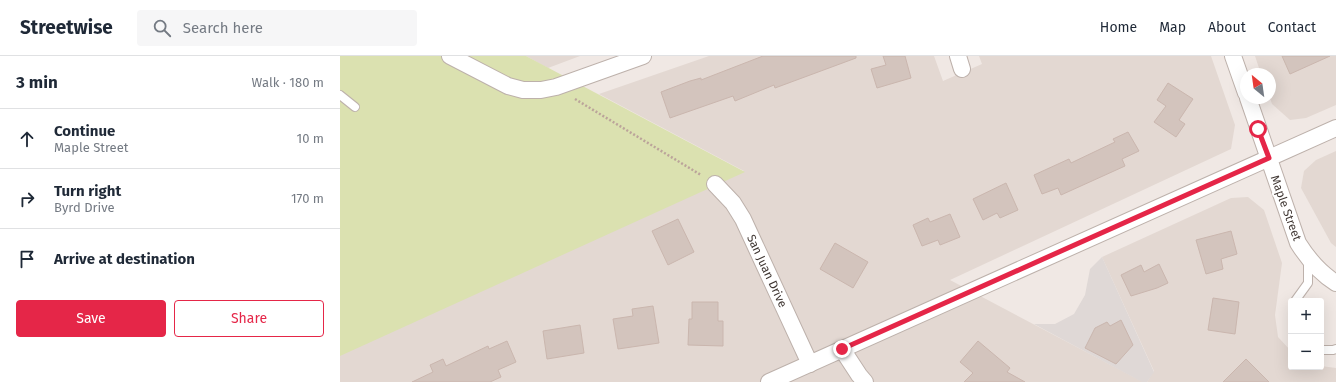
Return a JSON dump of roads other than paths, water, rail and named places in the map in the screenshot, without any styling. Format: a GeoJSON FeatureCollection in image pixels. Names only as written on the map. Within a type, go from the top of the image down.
{"type":"FeatureCollection","features":[{"type":"Feature","properties":{"kind":"street"},"geometry":{"type":"LineString","coordinates":[[450,56],[508,86],[523,90],[541,90],[556,87],[643,56]]}},
{"type":"Feature","properties":{"kind":"street"},"geometry":{"type":"LineString","coordinates":[[1233,56],[1240,76]]}},
{"type":"Feature","properties":{"kind":"street","name":"Maple Street"},"geometry":{"type":"LineString","coordinates":[[1250,104],[1298,243],[1308,259],[1328,278],[1336,283]]}},
{"type":"Feature","properties":{"kind":"street"},"geometry":{"type":"LineString","coordinates":[[769,382],[1336,128]]}},
{"type":"Feature","properties":{"kind":"street","name":"San Juan Drive"},"geometry":{"type":"LineString","coordinates":[[715,184],[733,203],[743,219],[810,364]]}},
{"type":"Feature","properties":{"kind":"street"},"geometry":{"type":"LineString","coordinates":[[842,349],[865,382]]}},
{"type":"Feature","properties":{"kind":"lane"},"geometry":{"type":"LineString","coordinates":[[340,95],[355,107]]}},
{"type":"Feature","properties":{"kind":"lane"},"geometry":{"type":"LineString","coordinates":[[1297,298],[1308,283],[1308,259]]}},
{"type":"Feature","properties":{"kind":"lane"},"geometry":{"type":"LineString","coordinates":[[1324,350],[1336,349]]}}]}
